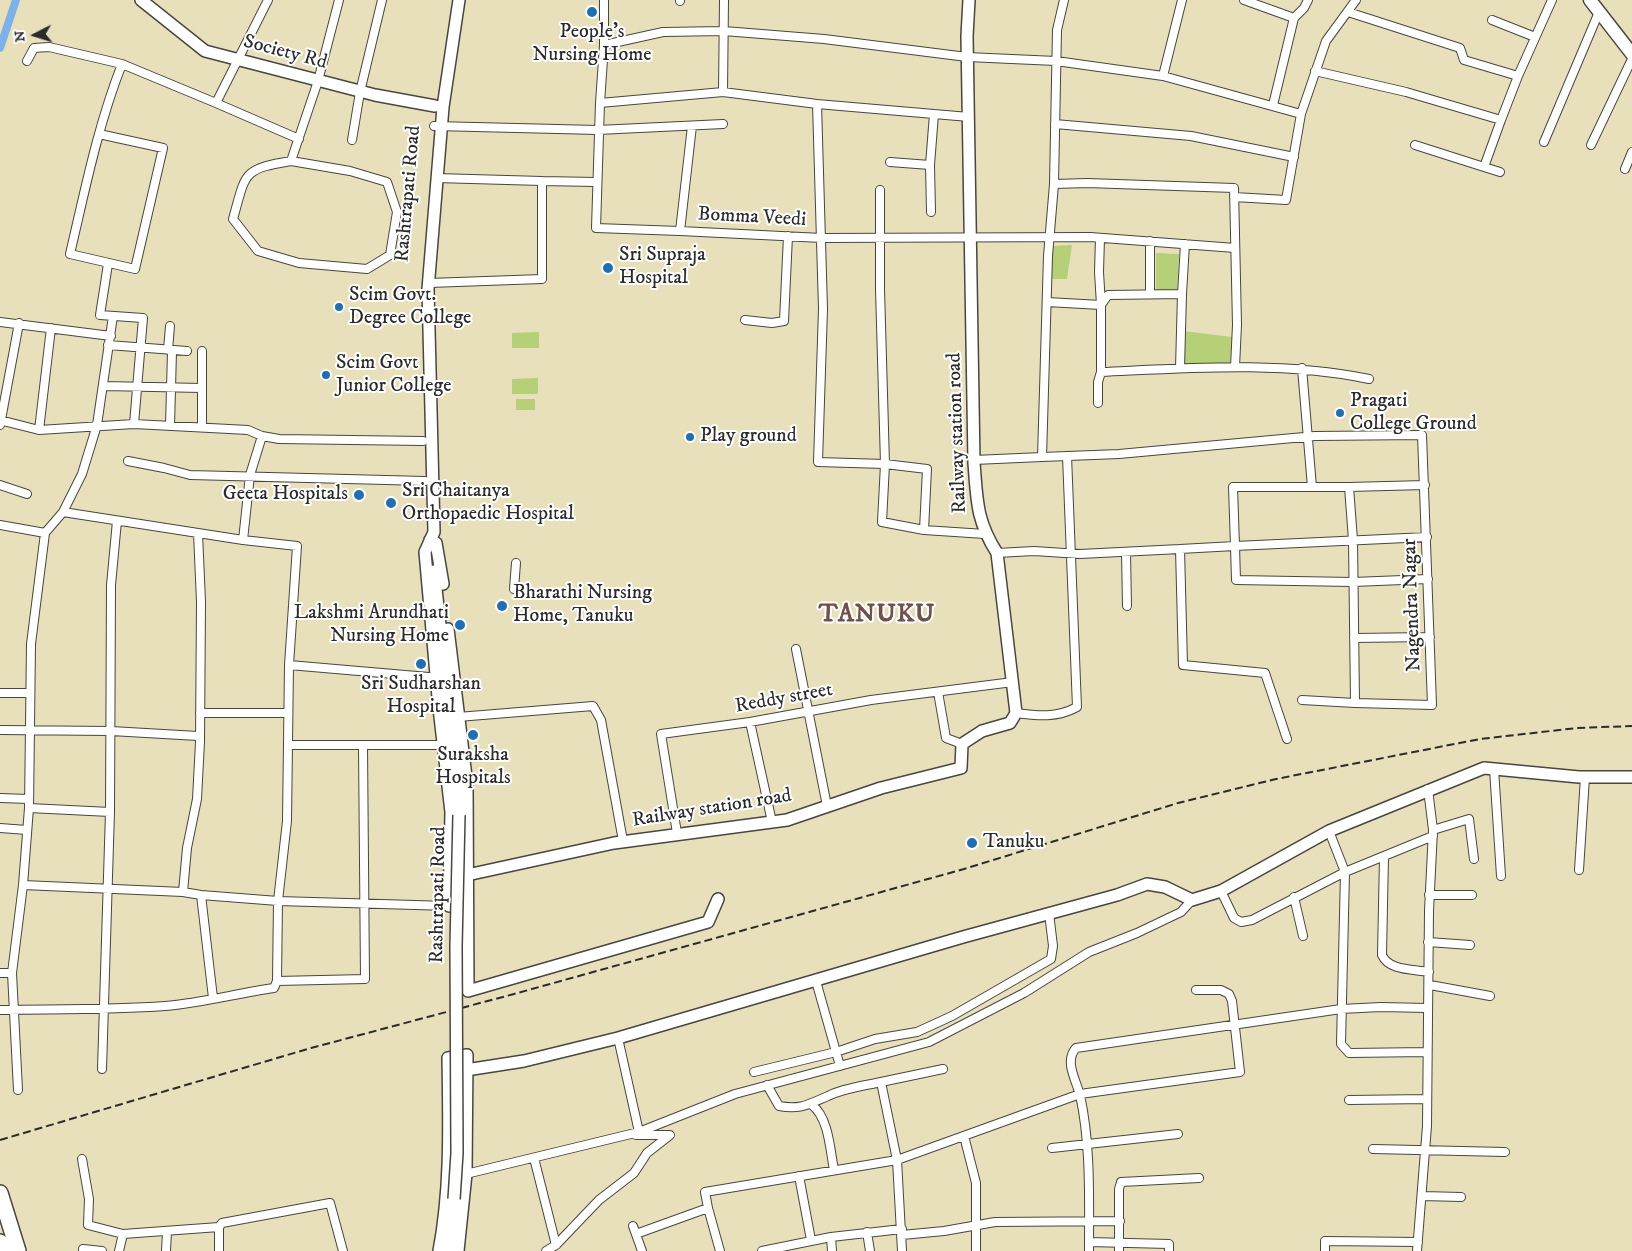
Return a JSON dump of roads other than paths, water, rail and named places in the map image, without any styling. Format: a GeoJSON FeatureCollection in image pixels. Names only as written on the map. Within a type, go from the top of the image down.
{"type":"FeatureCollection","features":[{"type":"Feature","properties":{"kind":"highway"},"geometry":{"type":"LineString","coordinates":[[0,1193],[18,1251]]}},
{"type":"Feature","properties":{"kind":"highway"},"geometry":{"type":"LineString","coordinates":[[0,1242],[3,1251]]}},
{"type":"Feature","properties":{"kind":"main road"},"geometry":{"type":"LineString","coordinates":[[1590,0],[1632,54]]}},
{"type":"Feature","properties":{"kind":"street","name":"Society Rd"},"geometry":{"type":"LineString","coordinates":[[141,0],[204,51],[360,92],[435,106]]}},
{"type":"Feature","properties":{"kind":"street"},"geometry":{"type":"LineString","coordinates":[[216,103],[268,0]]}},
{"type":"Feature","properties":{"kind":"street"},"geometry":{"type":"LineString","coordinates":[[291,160],[318,80],[339,0]]}},
{"type":"Feature","properties":{"kind":"street"},"geometry":{"type":"LineString","coordinates":[[352,140],[360,92],[382,0]]}},
{"type":"Feature","properties":{"kind":"street","name":"Rashtrapati Road"},"geometry":{"type":"LineString","coordinates":[[430,540],[434,532],[429,283],[436,178],[437,126],[435,106],[452,0]]}},
{"type":"Feature","properties":{"kind":"street","name":"Rashtrapati Road"},"geometry":{"type":"LineString","coordinates":[[448,1251],[457,1153],[456,946],[459,815],[458,786],[447,744],[430,540],[426,534],[421,289],[437,126],[459,0]]}},
{"type":"Feature","properties":{"kind":"street"},"geometry":{"type":"LineString","coordinates":[[436,178],[596,182],[604,45],[604,0]]}},
{"type":"Feature","properties":{"kind":"street"},"geometry":{"type":"LineString","coordinates":[[723,92],[724,0]]}},
{"type":"Feature","properties":{"kind":"street","name":"Railway station road"},"geometry":{"type":"LineString","coordinates":[[969,0],[968,57],[974,460],[979,519],[985,534],[996,552],[1016,712]]}},
{"type":"Feature","properties":{"kind":"street"},"geometry":{"type":"LineString","coordinates":[[1042,457],[1047,302],[1054,184],[1057,30],[1064,0]]}},
{"type":"Feature","properties":{"kind":"street"},"geometry":{"type":"LineString","coordinates":[[1163,76],[1182,0]]}},
{"type":"Feature","properties":{"kind":"street"},"geometry":{"type":"LineString","coordinates":[[1244,0],[1294,18]]}},
{"type":"Feature","properties":{"kind":"street"},"geometry":{"type":"LineString","coordinates":[[1273,105],[1294,18],[1304,8],[1308,0]]}},
{"type":"Feature","properties":{"kind":"street"},"geometry":{"type":"LineString","coordinates":[[1234,197],[1286,200],[1301,114],[1315,71],[1326,41],[1356,0]]}},
{"type":"Feature","properties":{"kind":"street"},"geometry":{"type":"LineString","coordinates":[[1484,167],[1518,76],[1551,2],[1541,0]]}},
{"type":"Feature","properties":{"kind":"street"},"geometry":{"type":"LineString","coordinates":[[1348,12],[1460,48],[1464,60],[1518,76]]}},
{"type":"Feature","properties":{"kind":"street"},"geometry":{"type":"LineString","coordinates":[[1544,142],[1599,12]]}},
{"type":"Feature","properties":{"kind":"street"},"geometry":{"type":"LineString","coordinates":[[1492,20],[1536,37]]}},
{"type":"Feature","properties":{"kind":"street"},"geometry":{"type":"LineString","coordinates":[[604,45],[663,32],[724,31],[824,39],[968,57],[1056,61],[1163,76],[1301,114]]}},
{"type":"Feature","properties":{"kind":"street"},"geometry":{"type":"LineString","coordinates":[[26,61],[34,48],[49,47],[122,64],[299,139]]}},
{"type":"Feature","properties":{"kind":"street"},"geometry":{"type":"LineString","coordinates":[[1591,145],[1632,59]]}},
{"type":"Feature","properties":{"kind":"street"},"geometry":{"type":"LineString","coordinates":[[99,134],[163,148],[135,269],[70,254],[99,134],[110,92],[122,64]]}},
{"type":"Feature","properties":{"kind":"street"},"geometry":{"type":"LineString","coordinates":[[1315,71],[1406,92],[1501,120]]}},
{"type":"Feature","properties":{"kind":"street"},"geometry":{"type":"LineString","coordinates":[[600,103],[723,92],[817,104],[969,117]]}},
{"type":"Feature","properties":{"kind":"street"},"geometry":{"type":"LineString","coordinates":[[817,104],[822,238],[822,376],[818,462],[885,464],[926,469],[924,530]]}},
{"type":"Feature","properties":{"kind":"street"},"geometry":{"type":"LineString","coordinates":[[931,212],[930,165],[934,114]]}},
{"type":"Feature","properties":{"kind":"street"},"geometry":{"type":"LineString","coordinates":[[437,126],[598,130],[668,125],[723,124]]}},
{"type":"Feature","properties":{"kind":"street"},"geometry":{"type":"LineString","coordinates":[[1055,124],[1191,136],[1294,157]]}},
{"type":"Feature","properties":{"kind":"street"},"geometry":{"type":"LineString","coordinates":[[680,231],[692,126]]}},
{"type":"Feature","properties":{"kind":"street"},"geometry":{"type":"LineString","coordinates":[[1415,146],[1500,172]]}},
{"type":"Feature","properties":{"kind":"street"},"geometry":{"type":"LineString","coordinates":[[1625,169],[1632,152]]}},
{"type":"Feature","properties":{"kind":"street"},"geometry":{"type":"LineString","coordinates":[[291,160],[350,171],[387,182],[397,212],[390,255],[367,269],[299,263],[258,252],[233,219],[244,178],[261,166],[291,160]]}},
{"type":"Feature","properties":{"kind":"street"},"geometry":{"type":"LineString","coordinates":[[890,162],[930,165]]}},
{"type":"Feature","properties":{"kind":"street"},"geometry":{"type":"LineString","coordinates":[[429,283],[542,279],[542,181]]}},
{"type":"Feature","properties":{"kind":"street","name":"Bomma Veedi"},"geometry":{"type":"LineString","coordinates":[[596,182],[596,228],[822,238],[880,238]]}},
{"type":"Feature","properties":{"kind":"street"},"geometry":{"type":"LineString","coordinates":[[1054,184],[1087,182],[1234,188],[1237,325],[1235,367]]}},
{"type":"Feature","properties":{"kind":"street"},"geometry":{"type":"LineString","coordinates":[[880,190],[885,464],[882,522],[924,530],[985,534]]}},
{"type":"Feature","properties":{"kind":"street"},"geometry":{"type":"LineString","coordinates":[[745,320],[772,323],[784,321],[788,236]]}},
{"type":"Feature","properties":{"kind":"street"},"geometry":{"type":"LineString","coordinates":[[880,238],[1100,238],[1235,248]]}},
{"type":"Feature","properties":{"kind":"street"},"geometry":{"type":"LineString","coordinates":[[1098,403],[1098,382],[1101,372],[1101,305],[1098,272],[1100,238]]}},
{"type":"Feature","properties":{"kind":"street"},"geometry":{"type":"LineString","coordinates":[[1150,241],[1150,294]]}},
{"type":"Feature","properties":{"kind":"street"},"geometry":{"type":"LineString","coordinates":[[1180,368],[1185,244]]}},
{"type":"Feature","properties":{"kind":"street"},"geometry":{"type":"LineString","coordinates":[[108,264],[100,315],[143,318],[134,424]]}},
{"type":"Feature","properties":{"kind":"street"},"geometry":{"type":"LineString","coordinates":[[1101,305],[1108,295],[1182,294]]}},
{"type":"Feature","properties":{"kind":"street"},"geometry":{"type":"LineString","coordinates":[[1047,302],[1101,305]]}},
{"type":"Feature","properties":{"kind":"street"},"geometry":{"type":"LineString","coordinates":[[18,1090],[12,1010],[12,973],[24,885],[29,808],[31,644],[45,533],[64,512],[82,474],[97,425],[113,316]]}},
{"type":"Feature","properties":{"kind":"street"},"geometry":{"type":"LineString","coordinates":[[0,322],[111,336]]}},
{"type":"Feature","properties":{"kind":"street"},"geometry":{"type":"LineString","coordinates":[[19,323],[1,422],[39,430],[134,424],[202,426],[248,430],[262,436],[289,439],[423,440]]}},
{"type":"Feature","properties":{"kind":"street"},"geometry":{"type":"LineString","coordinates":[[170,326],[170,426]]}},
{"type":"Feature","properties":{"kind":"street"},"geometry":{"type":"LineString","coordinates":[[39,430],[52,328]]}},
{"type":"Feature","properties":{"kind":"street"},"geometry":{"type":"LineString","coordinates":[[108,345],[187,351]]}},
{"type":"Feature","properties":{"kind":"street"},"geometry":{"type":"LineString","coordinates":[[202,351],[202,426]]}},
{"type":"Feature","properties":{"kind":"street"},"geometry":{"type":"LineString","coordinates":[[1101,372],[1180,368],[1302,368],[1326,370],[1369,379]]}},
{"type":"Feature","properties":{"kind":"street"},"geometry":{"type":"LineString","coordinates":[[1302,368],[1312,487]]}},
{"type":"Feature","properties":{"kind":"street"},"geometry":{"type":"LineString","coordinates":[[103,386],[202,388]]}},
{"type":"Feature","properties":{"kind":"street","name":"Nagendra Nagar"},"geometry":{"type":"LineString","coordinates":[[1308,437],[1422,435],[1432,705],[1355,704]]}},
{"type":"Feature","properties":{"kind":"street"},"geometry":{"type":"LineString","coordinates":[[243,540],[250,476],[262,436]]}},
{"type":"Feature","properties":{"kind":"street"},"geometry":{"type":"LineString","coordinates":[[974,460],[1119,454],[1308,437]]}},
{"type":"Feature","properties":{"kind":"street"},"geometry":{"type":"LineString","coordinates":[[938,692],[946,738],[962,744],[982,731],[1010,723],[1016,712],[1040,716],[1064,714],[1077,707],[1067,456]]}},
{"type":"Feature","properties":{"kind":"street"},"geometry":{"type":"LineString","coordinates":[[128,461],[190,475],[425,481]]}},
{"type":"Feature","properties":{"kind":"street"},"geometry":{"type":"LineString","coordinates":[[0,485],[27,494]]}},
{"type":"Feature","properties":{"kind":"street"},"geometry":{"type":"LineString","coordinates":[[1425,485],[1233,487],[1236,580],[1353,582],[1428,579]]}},
{"type":"Feature","properties":{"kind":"street"},"geometry":{"type":"LineString","coordinates":[[1302,700],[1355,704],[1353,540],[1349,487]]}},
{"type":"Feature","properties":{"kind":"street"},"geometry":{"type":"LineString","coordinates":[[0,1010],[164,1006],[274,988],[277,981],[278,901],[287,820],[289,665],[297,546],[243,540],[64,512]]}},
{"type":"Feature","properties":{"kind":"street"},"geometry":{"type":"LineString","coordinates":[[102,1069],[110,812],[111,584],[117,521]]}},
{"type":"Feature","properties":{"kind":"street"},"geometry":{"type":"LineString","coordinates":[[0,525],[45,533]]}},
{"type":"Feature","properties":{"kind":"street"},"geometry":{"type":"LineString","coordinates":[[183,892],[187,848],[197,800],[200,742],[198,736],[200,713],[198,533]]}},
{"type":"Feature","properties":{"kind":"street"},"geometry":{"type":"LineString","coordinates":[[996,552],[1126,552],[1427,537]]}},
{"type":"Feature","properties":{"kind":"street"},"geometry":{"type":"LineString","coordinates":[[430,540],[436,542],[441,560],[467,784],[469,820],[467,875],[468,991],[708,922],[718,899]]}},
{"type":"Feature","properties":{"kind":"street"},"geometry":{"type":"LineString","coordinates":[[1180,549],[1183,665],[1265,673],[1287,739]]}},
{"type":"Feature","properties":{"kind":"street"},"geometry":{"type":"LineString","coordinates":[[1126,552],[1127,606]]}},
{"type":"Feature","properties":{"kind":"street"},"geometry":{"type":"LineString","coordinates":[[514,589],[516,563]]}},
{"type":"Feature","properties":{"kind":"street"},"geometry":{"type":"LineString","coordinates":[[1354,638],[1430,637]]}},
{"type":"Feature","properties":{"kind":"street"},"geometry":{"type":"LineString","coordinates":[[796,649],[827,806]]}},
{"type":"Feature","properties":{"kind":"street"},"geometry":{"type":"LineString","coordinates":[[289,665],[440,678]]}},
{"type":"Feature","properties":{"kind":"street","name":"Reddy street"},"geometry":{"type":"LineString","coordinates":[[677,834],[661,734],[750,722],[871,700],[1013,682]]}},
{"type":"Feature","properties":{"kind":"street"},"geometry":{"type":"LineString","coordinates":[[0,693],[30,693]]}},
{"type":"Feature","properties":{"kind":"street"},"geometry":{"type":"LineString","coordinates":[[458,717],[593,706],[601,720],[623,841]]}},
{"type":"Feature","properties":{"kind":"street"},"geometry":{"type":"LineString","coordinates":[[200,713],[288,713]]}},
{"type":"Feature","properties":{"kind":"street"},"geometry":{"type":"LineString","coordinates":[[750,722],[772,822]]}},
{"type":"Feature","properties":{"kind":"street"},"geometry":{"type":"LineString","coordinates":[[0,730],[111,731],[198,736]]}},
{"type":"Feature","properties":{"kind":"street"},"geometry":{"type":"LineString","coordinates":[[24,885],[183,892],[200,896],[278,901],[364,902],[449,906],[450,812],[447,744],[288,745]]}},
{"type":"Feature","properties":{"kind":"street","name":"Railway station road"},"geometry":{"type":"LineString","coordinates":[[467,875],[623,841],[787,820],[881,788],[961,768],[962,744]]}},
{"type":"Feature","properties":{"kind":"street"},"geometry":{"type":"LineString","coordinates":[[277,981],[365,979],[364,746]]}},
{"type":"Feature","properties":{"kind":"street"},"geometry":{"type":"LineString","coordinates":[[466,1174],[639,1132],[736,1094],[929,1042],[958,1029],[1041,983],[1089,952],[1137,933],[1181,912],[1192,900],[1221,891],[1329,831],[1484,768],[1585,777],[1632,777]]}},
{"type":"Feature","properties":{"kind":"street"},"geometry":{"type":"LineString","coordinates":[[1494,769],[1501,876]]}},
{"type":"Feature","properties":{"kind":"street"},"geometry":{"type":"LineString","coordinates":[[1579,870],[1585,817],[1585,777]]}},
{"type":"Feature","properties":{"kind":"street"},"geometry":{"type":"LineString","coordinates":[[1417,1251],[1425,1150],[1430,985],[1428,942],[1433,833],[1428,790]]}},
{"type":"Feature","properties":{"kind":"street"},"geometry":{"type":"LineString","coordinates":[[0,798],[29,799]]}},
{"type":"Feature","properties":{"kind":"street"},"geometry":{"type":"LineString","coordinates":[[29,808],[110,812]]}},
{"type":"Feature","properties":{"kind":"street"},"geometry":{"type":"LineString","coordinates":[[1221,891],[1234,918],[1241,922],[1252,920],[1345,872],[1384,857],[1433,833],[1469,819],[1474,860]]}},
{"type":"Feature","properties":{"kind":"street"},"geometry":{"type":"LineString","coordinates":[[0,828],[27,830]]}},
{"type":"Feature","properties":{"kind":"street"},"geometry":{"type":"LineString","coordinates":[[1329,831],[1345,872],[1340,1044],[1349,1053],[1427,1052]]}},
{"type":"Feature","properties":{"kind":"street"},"geometry":{"type":"LineString","coordinates":[[1384,857],[1382,955],[1385,962],[1391,966],[1429,972]]}},
{"type":"Feature","properties":{"kind":"street"},"geometry":{"type":"LineString","coordinates":[[466,1070],[524,1061],[618,1038],[1117,895],[1147,884],[1165,887],[1192,900]]}},
{"type":"Feature","properties":{"kind":"street"},"geometry":{"type":"LineString","coordinates":[[1429,895],[1472,895]]}},
{"type":"Feature","properties":{"kind":"street"},"geometry":{"type":"LineString","coordinates":[[200,896],[212,998]]}},
{"type":"Feature","properties":{"kind":"street"},"geometry":{"type":"LineString","coordinates":[[1294,897],[1303,936]]}},
{"type":"Feature","properties":{"kind":"street"},"geometry":{"type":"LineString","coordinates":[[754,1072],[836,1052],[875,1039],[917,1032],[952,1016],[1051,960],[1053,946],[1049,913]]}},
{"type":"Feature","properties":{"kind":"street"},"geometry":{"type":"LineString","coordinates":[[1428,942],[1470,945]]}},
{"type":"Feature","properties":{"kind":"street"},"geometry":{"type":"LineString","coordinates":[[0,973],[12,973]]}},
{"type":"Feature","properties":{"kind":"street"},"geometry":{"type":"LineString","coordinates":[[816,981],[840,1066]]}},
{"type":"Feature","properties":{"kind":"street"},"geometry":{"type":"LineString","coordinates":[[1430,985],[1490,996]]}},
{"type":"Feature","properties":{"kind":"street"},"geometry":{"type":"LineString","coordinates":[[720,1251],[705,1192],[897,1160],[1080,1094],[1240,1072],[1232,1001],[1229,994],[1221,990],[1196,990]]}},
{"type":"Feature","properties":{"kind":"street"},"geometry":{"type":"LineString","coordinates":[[1089,1251],[1087,1144],[1080,1094],[1070,1061],[1071,1053],[1076,1048],[1341,1009],[1381,1006],[1428,1008]]}},
{"type":"Feature","properties":{"kind":"street"},"geometry":{"type":"LineString","coordinates":[[618,1038],[639,1132]]}},
{"type":"Feature","properties":{"kind":"street"},"geometry":{"type":"LineString","coordinates":[[439,1251],[444,1218],[449,1143],[448,1058],[467,1055],[466,1174],[458,1251]]}},
{"type":"Feature","properties":{"kind":"street"},"geometry":{"type":"LineString","coordinates":[[767,1085],[780,1106],[792,1108],[812,1105],[828,1096],[880,1082],[943,1069]]}},
{"type":"Feature","properties":{"kind":"street"},"geometry":{"type":"LineString","coordinates":[[880,1082],[897,1160],[902,1251]]}},
{"type":"Feature","properties":{"kind":"street"},"geometry":{"type":"LineString","coordinates":[[1349,1100],[1427,1099]]}},
{"type":"Feature","properties":{"kind":"street"},"geometry":{"type":"LineString","coordinates":[[812,1105],[817,1109],[825,1125],[834,1170]]}},
{"type":"Feature","properties":{"kind":"street"},"geometry":{"type":"LineString","coordinates":[[1052,1148],[1178,1134]]}},
{"type":"Feature","properties":{"kind":"street"},"geometry":{"type":"LineString","coordinates":[[546,1251],[556,1245],[599,1200],[634,1173],[648,1153],[670,1135],[624,1136]]}},
{"type":"Feature","properties":{"kind":"street"},"geometry":{"type":"LineString","coordinates":[[964,1136],[976,1183],[976,1251]]}},
{"type":"Feature","properties":{"kind":"street"},"geometry":{"type":"LineString","coordinates":[[449,1143],[467,1141]]}},
{"type":"Feature","properties":{"kind":"street"},"geometry":{"type":"LineString","coordinates":[[1373,1149],[1505,1152]]}},
{"type":"Feature","properties":{"kind":"street"},"geometry":{"type":"LineString","coordinates":[[534,1158],[556,1245]]}},
{"type":"Feature","properties":{"kind":"street"},"geometry":{"type":"LineString","coordinates":[[82,1159],[89,1199],[88,1225],[124,1234],[167,1232],[219,1227],[222,1223],[330,1203],[342,1251]]}},
{"type":"Feature","properties":{"kind":"street"},"geometry":{"type":"LineString","coordinates":[[799,1176],[811,1240]]}},
{"type":"Feature","properties":{"kind":"street"},"geometry":{"type":"LineString","coordinates":[[1119,1247],[1119,1186],[1122,1182],[1199,1178]]}},
{"type":"Feature","properties":{"kind":"street"},"geometry":{"type":"LineString","coordinates":[[1422,1196],[1461,1197]]}},
{"type":"Feature","properties":{"kind":"street"},"geometry":{"type":"LineString","coordinates":[[642,1251],[635,1230],[708,1208]]}},
{"type":"Feature","properties":{"kind":"street"},"geometry":{"type":"LineString","coordinates":[[762,1251],[811,1240],[867,1232],[902,1232],[976,1226],[995,1222],[1120,1221]]}},
{"type":"Feature","properties":{"kind":"street"},"geometry":{"type":"LineString","coordinates":[[219,1227],[219,1251]]}},
{"type":"Feature","properties":{"kind":"street"},"geometry":{"type":"LineString","coordinates":[[166,1251],[167,1232]]}},
{"type":"Feature","properties":{"kind":"street"},"geometry":{"type":"LineString","coordinates":[[867,1232],[870,1251]]}},
{"type":"Feature","properties":{"kind":"street"},"geometry":{"type":"LineString","coordinates":[[120,1251],[124,1234]]}},
{"type":"Feature","properties":{"kind":"street"},"geometry":{"type":"LineString","coordinates":[[831,1237],[832,1251]]}},
{"type":"Feature","properties":{"kind":"street"},"geometry":{"type":"LineString","coordinates":[[1325,1251],[1325,1241],[1418,1242]]}},
{"type":"Feature","properties":{"kind":"street"},"geometry":{"type":"LineString","coordinates":[[1089,1242],[1119,1247],[1169,1244],[1168,1251]]}},
{"type":"Feature","properties":{"kind":"street"},"geometry":{"type":"LineString","coordinates":[[83,1248],[102,1251]]}},
{"type":"Feature","properties":{"kind":"waterway"},"geometry":{"type":"LineString","coordinates":[[0,48],[16,0]]}},
{"type":"Feature","properties":{"kind":"railway"},"geometry":{"type":"LineString","coordinates":[[0,1140],[311,1048],[514,994],[964,869],[1178,803],[1276,779],[1480,739],[1577,728],[1632,726]]}},
{"type":"Feature","properties":{"kind":"place","name":"People's Nursing Home"},"geometry":{"type":"Point","coordinates":[592,12]}},
{"type":"Feature","properties":{"kind":"place","name":"Sri Supraja Hospital"},"geometry":{"type":"Point","coordinates":[608,268]}},
{"type":"Feature","properties":{"kind":"place","name":"Scim Govt. Degree College"},"geometry":{"type":"Point","coordinates":[339,307]}},
{"type":"Feature","properties":{"kind":"place","name":"Scim Govt Junior College"},"geometry":{"type":"Point","coordinates":[326,375]}},
{"type":"Feature","properties":{"kind":"place","name":"Pragati College Ground"},"geometry":{"type":"Point","coordinates":[1340,413]}},
{"type":"Feature","properties":{"kind":"place","name":"Play ground"},"geometry":{"type":"Point","coordinates":[690,437]}},
{"type":"Feature","properties":{"kind":"place","name":"Geeta Hospitals"},"geometry":{"type":"Point","coordinates":[359,495]}},
{"type":"Feature","properties":{"kind":"place","name":"Sri Chaitanya Orthopaedic Hospital"},"geometry":{"type":"Point","coordinates":[391,503]}},
{"type":"Feature","properties":{"kind":"place","name":"Bharathi Nursing Home, Tanuku"},"geometry":{"type":"Point","coordinates":[502,606]}},
{"type":"Feature","properties":{"kind":"place","name":"Lakshmi Arundhati Nursing Home"},"geometry":{"type":"Point","coordinates":[460,625]}},
{"type":"Feature","properties":{"kind":"place","name":"Sri Sudharshan Hospital"},"geometry":{"type":"Point","coordinates":[421,664]}},
{"type":"Feature","properties":{"kind":"place","name":"Suraksha Hospitals"},"geometry":{"type":"Point","coordinates":[473,735]}},
{"type":"Feature","properties":{"kind":"place","name":"Tanuku"},"geometry":{"type":"Point","coordinates":[972,843]}},
{"type":"Feature","properties":{"kind":"district","name":"TANUKU"},"geometry":{"type":"Point","coordinates":[877,616]}}]}
